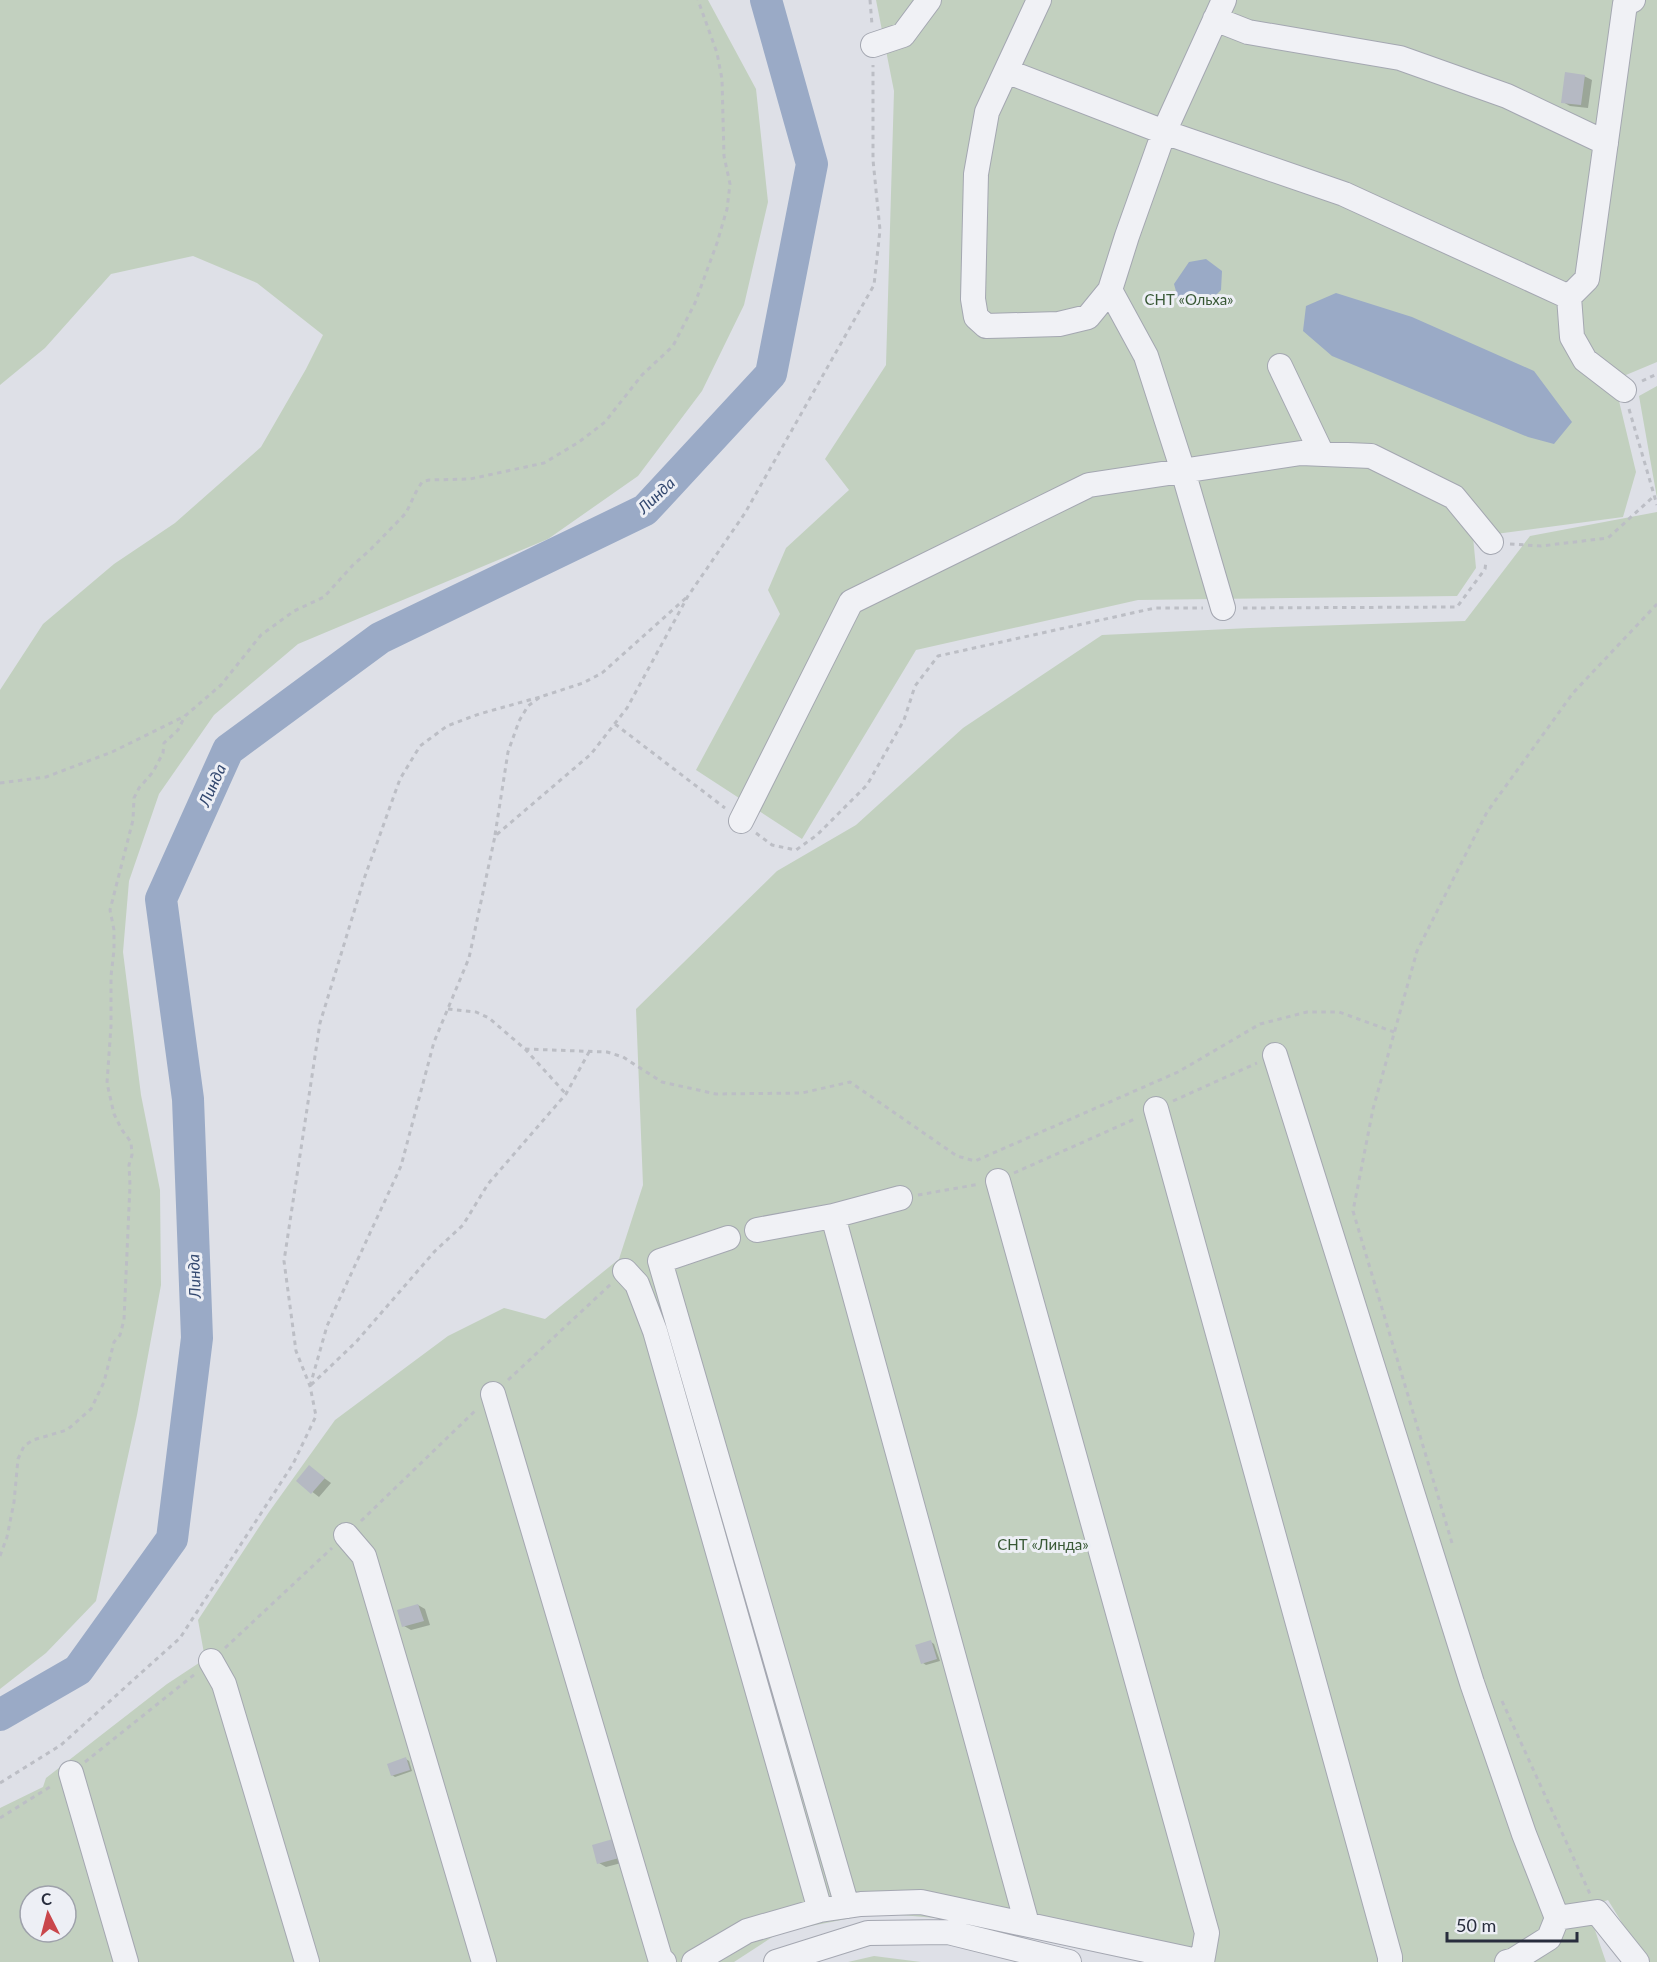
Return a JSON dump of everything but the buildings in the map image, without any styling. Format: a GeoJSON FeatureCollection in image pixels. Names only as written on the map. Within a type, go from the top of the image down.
{"type":"FeatureCollection","features":[{"type":"Feature","properties":{"kind":"street"},"geometry":{"type":"LineString","coordinates":[[873,45],[903,34],[929,0]]}},
{"type":"Feature","properties":{"kind":"street"},"geometry":{"type":"LineString","coordinates":[[1039,0],[987,112],[976,174],[973,299],[976,317],[986,326],[1059,324],[1088,317],[1110,290],[1164,132],[1220,10],[1248,32],[1400,58],[1507,96],[1606,143]]}},
{"type":"Feature","properties":{"kind":"street"},"geometry":{"type":"LineString","coordinates":[[1624,390],[1585,360],[1576,345],[1572,337],[1569,297],[1587,279],[1625,4],[1633,0]]}},
{"type":"Feature","properties":{"kind":"street"},"geometry":{"type":"LineString","coordinates":[[1006,71],[1164,132],[1344,194],[1569,297]]}},
{"type":"Feature","properties":{"kind":"street"},"geometry":{"type":"LineString","coordinates":[[1110,290],[1146,356],[1223,608]]}},
{"type":"Feature","properties":{"kind":"street"},"geometry":{"type":"LineString","coordinates":[[1280,366],[1322,454]]}},
{"type":"Feature","properties":{"kind":"street"},"geometry":{"type":"LineString","coordinates":[[741,821],[851,602],[1089,485],[1301,453],[1371,456],[1454,496],[1491,542]]}},
{"type":"Feature","properties":{"kind":"street"},"geometry":{"type":"LineString","coordinates":[[1275,1055],[1472,1683],[1524,1834],[1557,1918],[1549,1938],[1507,1962]]}},
{"type":"Feature","properties":{"kind":"street"},"geometry":{"type":"LineString","coordinates":[[1156,1109],[1390,1962]]}},
{"type":"Feature","properties":{"kind":"street"},"geometry":{"type":"LineString","coordinates":[[694,1962],[747,1931],[820,1910],[847,1906],[921,1902],[1202,1962],[1208,1933],[998,1180]]}},
{"type":"Feature","properties":{"kind":"street"},"geometry":{"type":"LineString","coordinates":[[757,1230],[834,1216],[900,1198]]}},
{"type":"Feature","properties":{"kind":"street"},"geometry":{"type":"LineString","coordinates":[[834,1216],[1026,1924]]}},
{"type":"Feature","properties":{"kind":"street"},"geometry":{"type":"LineString","coordinates":[[728,1238],[660,1261],[847,1906]]}},
{"type":"Feature","properties":{"kind":"street"},"geometry":{"type":"LineString","coordinates":[[626,1271],[637,1284],[655,1331],[820,1910]]}},
{"type":"Feature","properties":{"kind":"street"},"geometry":{"type":"LineString","coordinates":[[493,1394],[660,1958],[664,1962]]}},
{"type":"Feature","properties":{"kind":"street"},"geometry":{"type":"LineString","coordinates":[[346,1535],[364,1556],[484,1962]]}},
{"type":"Feature","properties":{"kind":"street"},"geometry":{"type":"LineString","coordinates":[[211,1661],[224,1684],[307,1962]]}},
{"type":"Feature","properties":{"kind":"street"},"geometry":{"type":"LineString","coordinates":[[71,1773],[126,1962]]}},
{"type":"Feature","properties":{"kind":"street"},"geometry":{"type":"LineString","coordinates":[[1557,1918],[1597,1912],[1637,1962]]}},
{"type":"Feature","properties":{"kind":"street"},"geometry":{"type":"LineString","coordinates":[[776,1962],[868,1933],[948,1932],[1069,1962]]}},
{"type":"Feature","properties":{"kind":"path"},"geometry":{"type":"LineString","coordinates":[[0,783],[46,777],[112,752],[185,716],[220,685],[261,635],[294,611],[324,597],[406,513],[422,482],[470,479],[544,463],[579,442],[605,422],[642,375],[673,346],[695,303],[717,243],[727,209],[730,184],[724,156],[722,79],[717,53],[698,0]]}},
{"type":"Feature","properties":{"kind":"path"},"geometry":{"type":"LineString","coordinates":[[495,836],[591,754],[627,708],[688,596],[746,513],[874,285],[880,230],[873,160],[873,45],[870,0]]}},
{"type":"Feature","properties":{"kind":"path"},"geometry":{"type":"LineString","coordinates":[[1624,390],[1657,505]]}},
{"type":"Feature","properties":{"kind":"path"},"geometry":{"type":"LineString","coordinates":[[615,723],[772,845],[796,850],[817,835],[867,785],[904,720],[915,686],[938,656],[1155,608],[1457,607],[1485,569],[1491,542],[1541,546],[1608,538],[1653,496]]}},
{"type":"Feature","properties":{"kind":"path"},"geometry":{"type":"LineString","coordinates":[[0,1783],[61,1745],[180,1638],[293,1464],[316,1416],[310,1386],[296,1351],[284,1261],[320,1023],[364,879],[400,779],[420,746],[447,726],[583,683],[602,673],[688,596]]}},
{"type":"Feature","properties":{"kind":"path"},"geometry":{"type":"LineString","coordinates":[[1451,1543],[1353,1211],[1373,1109],[1417,951],[1487,812],[1572,693],[1657,604]]}},
{"type":"Feature","properties":{"kind":"path"},"geometry":{"type":"LineString","coordinates":[[310,1386],[327,1326],[401,1166],[434,1042],[469,958],[495,836],[508,752],[519,721],[528,706],[540,697]]}},
{"type":"Feature","properties":{"kind":"path"},"geometry":{"type":"LineString","coordinates":[[0,1556],[7,1537],[14,1502],[18,1459],[24,1446],[33,1440],[67,1430],[91,1409],[104,1382],[114,1342],[120,1335],[124,1320],[129,1165],[132,1155],[131,1142],[114,1114],[106,1083],[114,950],[114,930],[110,910],[133,820],[134,798],[139,788],[153,772],[163,753],[164,743],[178,730],[185,716]]}},
{"type":"Feature","properties":{"kind":"path"},"geometry":{"type":"LineString","coordinates":[[448,1009],[476,1012],[489,1018],[525,1049],[566,1094]]}},
{"type":"Feature","properties":{"kind":"path"},"geometry":{"type":"LineString","coordinates":[[525,1049],[607,1052],[622,1058],[662,1082],[716,1094],[802,1093],[850,1082],[957,1156],[975,1161],[1178,1071],[1260,1024],[1307,1012],[1339,1012],[1394,1032]]}},
{"type":"Feature","properties":{"kind":"path"},"geometry":{"type":"LineString","coordinates":[[310,1386],[356,1342],[435,1251],[463,1225],[488,1184],[566,1094],[589,1052]]}},
{"type":"Feature","properties":{"kind":"path"},"geometry":{"type":"LineString","coordinates":[[900,1198],[998,1180],[1275,1055]]}},
{"type":"Feature","properties":{"kind":"path"},"geometry":{"type":"LineString","coordinates":[[1502,1701],[1597,1912]]}},
{"type":"Feature","properties":{"kind":"green space"},"geometry":{"type":"Polygon","coordinates":[[[0,0],[708,0],[756,89],[768,202],[744,305],[702,391],[638,476],[548,539],[298,644],[214,715],[159,794],[129,881],[123,952],[141,1095],[160,1190],[161,1285],[137,1415],[96,1601],[46,1653],[0,1689],[0,690],[43,624],[114,564],[175,523],[261,447],[323,335],[257,283],[193,256],[111,274],[45,348],[0,385],[0,0]]]}},
{"type":"Feature","properties":{"kind":"green space","name":"СНТ «Ольха»"},"geometry":{"type":"Polygon","coordinates":[[[876,0],[1657,0],[1657,362],[1614,380],[1636,472],[1623,517],[1473,537],[1476,568],[1457,596],[1138,600],[916,650],[802,839],[696,770],[780,614],[768,590],[786,548],[849,490],[825,459],[886,365],[894,91],[876,0]]]}},
{"type":"Feature","properties":{"kind":"green space"},"geometry":{"type":"Polygon","coordinates":[[[1657,386],[1657,498],[1639,396],[1657,386]]]}},
{"type":"Feature","properties":{"kind":"green space","name":"СНТ «Линда»"},"geometry":{"type":"Polygon","coordinates":[[[1657,512],[1657,1962],[1646,1962],[1608,1900],[1587,1907],[1606,1962],[1154,1962],[983,1922],[877,1913],[780,1932],[734,1962],[0,1962],[0,1808],[43,1787],[46,1778],[167,1684],[205,1659],[198,1620],[269,1512],[335,1420],[448,1336],[504,1308],[545,1319],[619,1259],[643,1185],[636,1009],[777,871],[856,825],[963,728],[1102,635],[1465,621],[1530,536],[1657,512]]]}},
{"type":"Feature","properties":{"kind":"green space"},"geometry":{"type":"Polygon","coordinates":[[[874,1956],[921,1962],[848,1962],[874,1956]]]}},
{"type":"Feature","properties":{"kind":"water"},"geometry":{"type":"Polygon","coordinates":[[[1206,259],[1222,271],[1221,290],[1203,304],[1179,302],[1174,284],[1189,262],[1206,259]]]}},
{"type":"Feature","properties":{"kind":"water"},"geometry":{"type":"Polygon","coordinates":[[[1336,293],[1412,317],[1534,371],[1572,422],[1554,444],[1528,437],[1332,356],[1303,331],[1306,306],[1336,293]]]}},
{"type":"Feature","properties":{"kind":"waterway","name":"Линда"},"geometry":{"type":"LineString","coordinates":[[0,1715],[78,1670],[172,1539],[197,1338],[188,1099],[161,899],[228,750],[380,638],[645,510],[771,374],[812,164],[766,0]]}}]}
